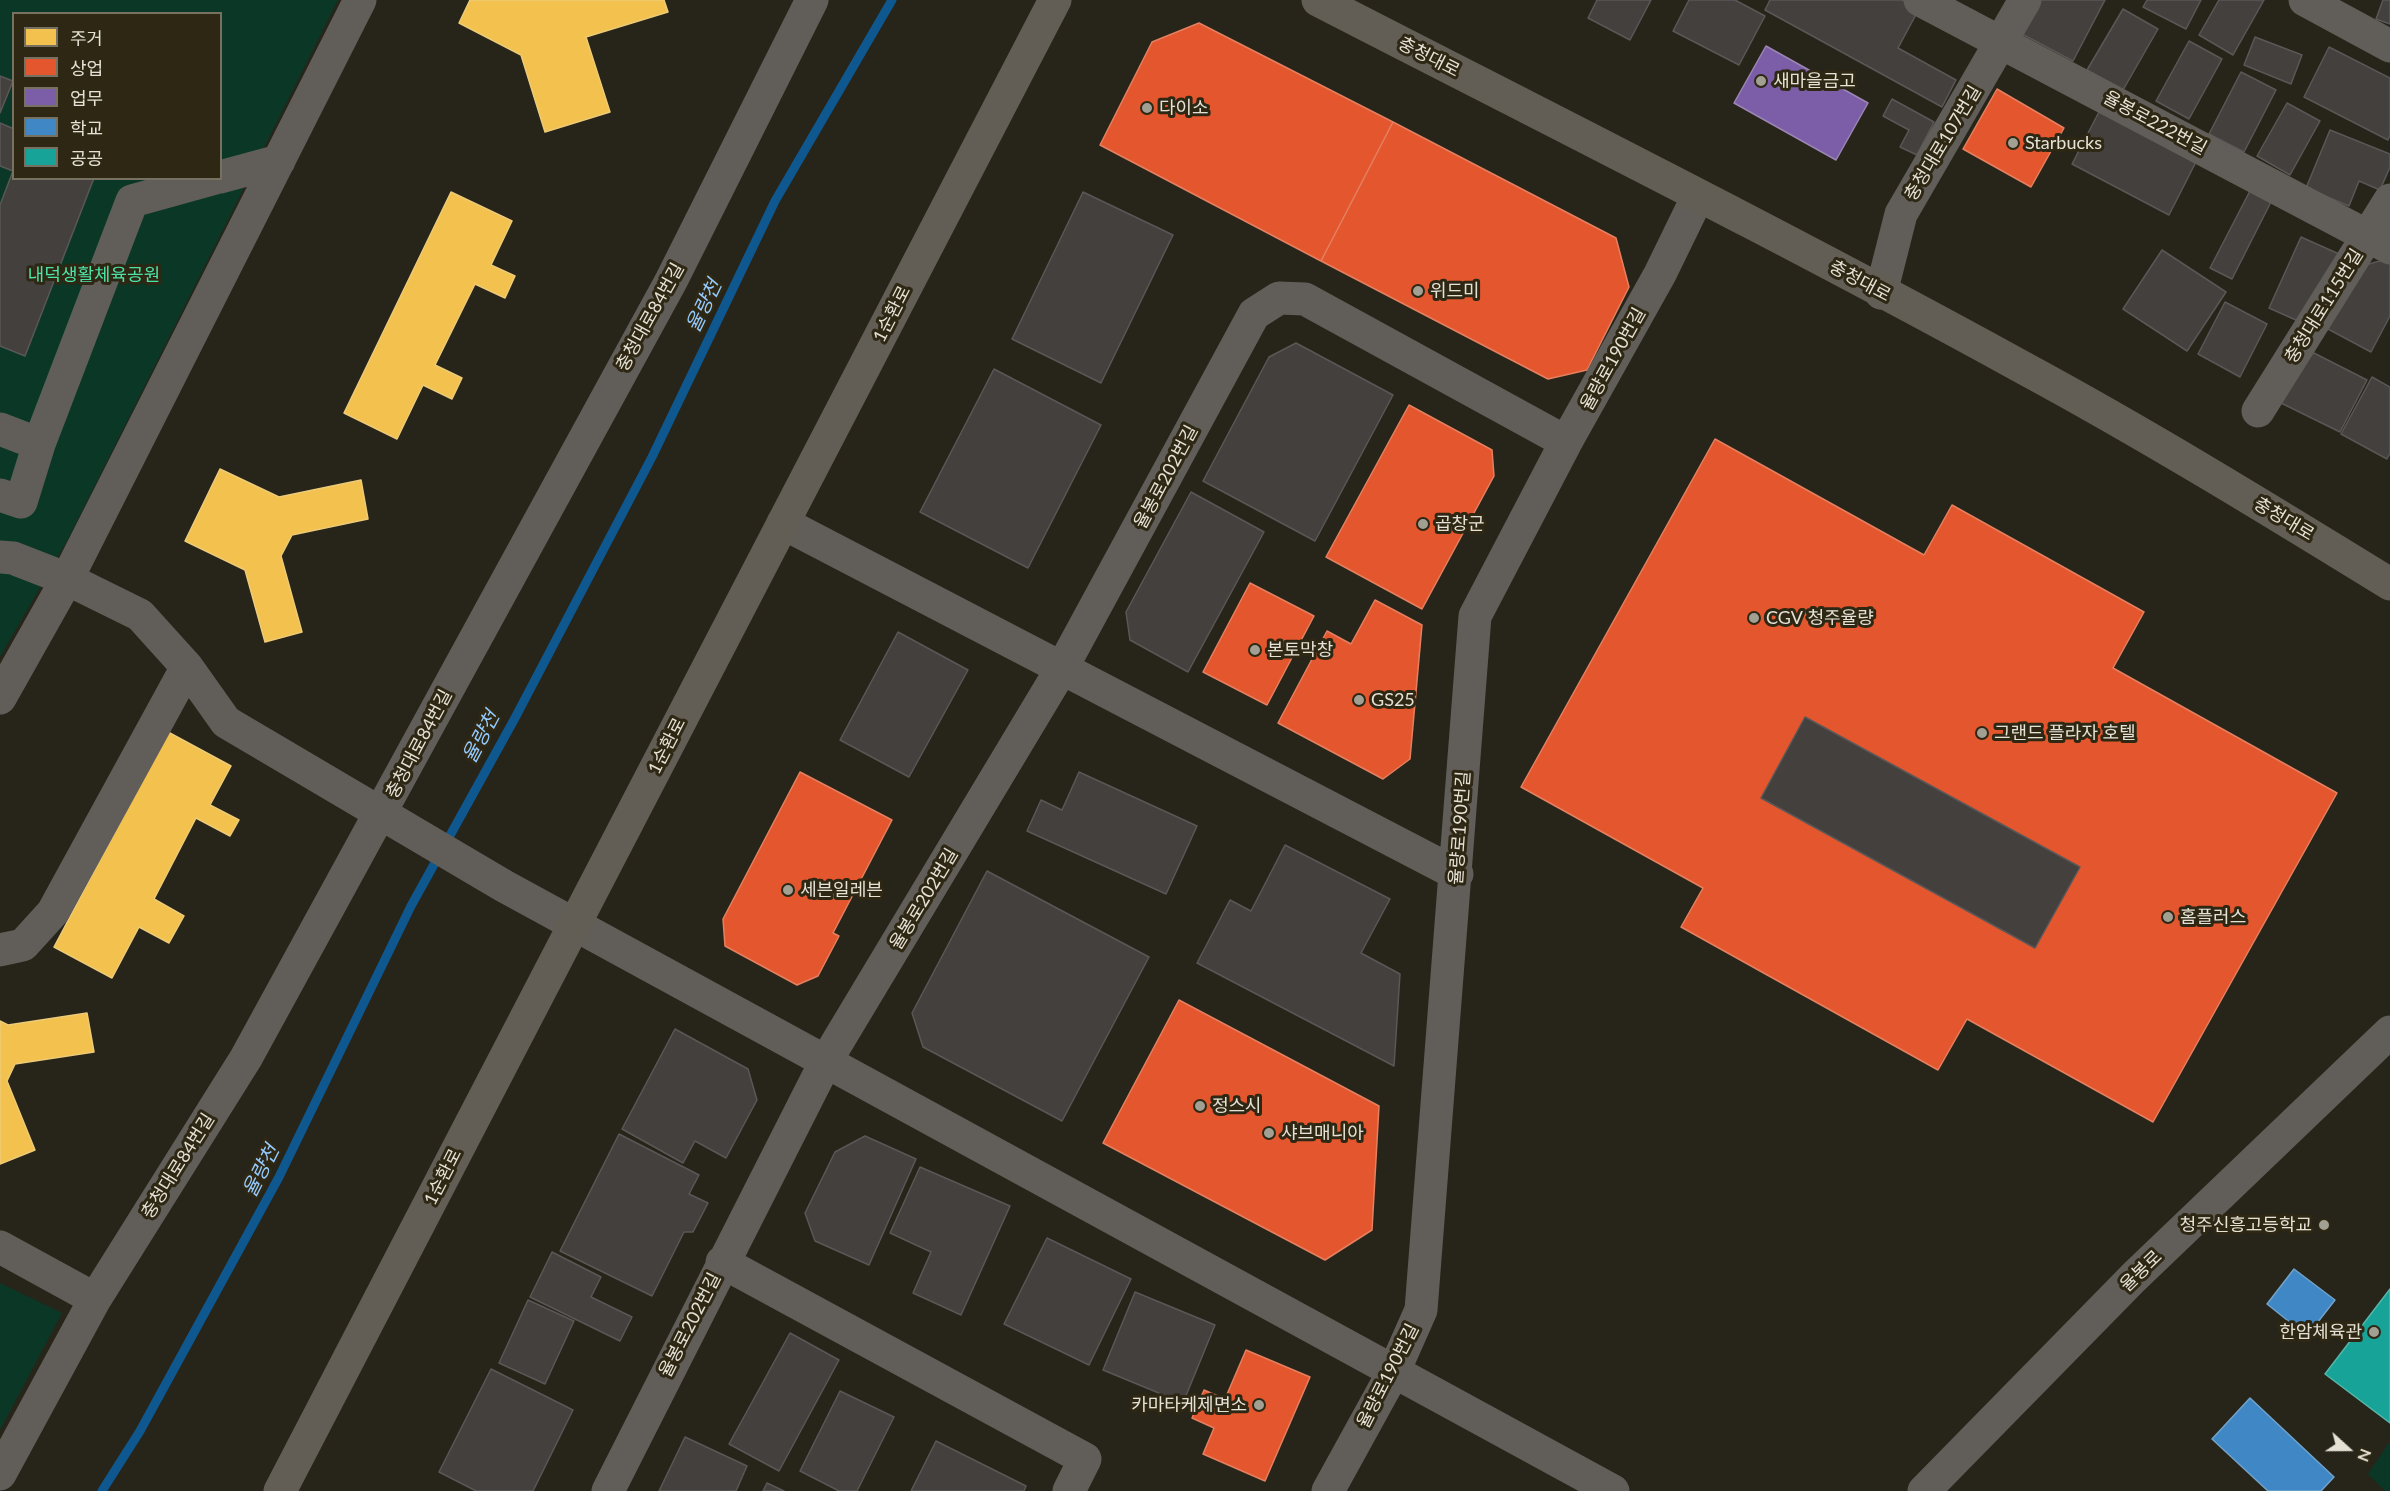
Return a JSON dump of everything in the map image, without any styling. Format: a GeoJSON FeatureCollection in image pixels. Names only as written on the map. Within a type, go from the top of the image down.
{"type":"FeatureCollection","features":[{"type":"Feature","properties":{"kind":"main road","name":"1순환로"},"geometry":{"type":"LineString","coordinates":[[280,1491],[1055,0]]}},
{"type":"Feature","properties":{"kind":"main road","name":"충청대로"},"geometry":{"type":"LineString","coordinates":[[1318,0],[1698,196],[2051,383],[2212,476],[2390,584]]}},
{"type":"Feature","properties":{"kind":"street"},"geometry":{"type":"LineString","coordinates":[[0,698],[67,579],[360,0]]}},
{"type":"Feature","properties":{"kind":"street","name":"충청대로84번길"},"geometry":{"type":"LineString","coordinates":[[0,1474],[95,1299],[246,1058],[670,281],[812,0]]}},
{"type":"Feature","properties":{"kind":"street","name":"율봉로222번길"},"geometry":{"type":"LineString","coordinates":[[1920,0],[2379,242]]}},
{"type":"Feature","properties":{"kind":"street","name":"충청대로107번길"},"geometry":{"type":"LineString","coordinates":[[1881,293],[1901,214],[2025,0]]}},
{"type":"Feature","properties":{"kind":"street"},"geometry":{"type":"LineString","coordinates":[[2305,0],[2390,46]]}},
{"type":"Feature","properties":{"kind":"street"},"geometry":{"type":"LineString","coordinates":[[222,176],[279,162]]}},
{"type":"Feature","properties":{"kind":"street"},"geometry":{"type":"LineString","coordinates":[[0,495],[21,502],[39,444],[132,201],[208,180]]}},
{"type":"Feature","properties":{"kind":"street","name":"율량로190번길"},"geometry":{"type":"LineString","coordinates":[[1328,1491],[1394,1371],[1421,1311],[1457,874],[1475,616],[1566,442],[1660,274],[1698,196]]}},
{"type":"Feature","properties":{"kind":"street","name":"충청대로115번길"},"geometry":{"type":"LineString","coordinates":[[2258,411],[2379,242],[2390,200]]}},
{"type":"Feature","properties":{"kind":"street","name":"율봉로202번길"},"geometry":{"type":"LineString","coordinates":[[608,1491],[722,1262],[826,1061],[1062,668],[1254,314],[1279,298],[1305,299],[1566,442]]}},
{"type":"Feature","properties":{"kind":"street"},"geometry":{"type":"LineString","coordinates":[[0,429],[39,444]]}},
{"type":"Feature","properties":{"kind":"street"},"geometry":{"type":"LineString","coordinates":[[783,523],[1457,874]]}},
{"type":"Feature","properties":{"kind":"street"},"geometry":{"type":"LineString","coordinates":[[0,557],[13,558],[67,579],[140,615],[187,667],[226,722],[504,886],[1613,1491]]}},
{"type":"Feature","properties":{"kind":"street"},"geometry":{"type":"LineString","coordinates":[[0,950],[23,945],[53,912],[187,667]]}},
{"type":"Feature","properties":{"kind":"street","name":"율봉로"},"geometry":{"type":"LineString","coordinates":[[1924,1491],[2134,1277],[2389,1032]]}},
{"type":"Feature","properties":{"kind":"street"},"geometry":{"type":"LineString","coordinates":[[0,1247],[95,1299]]}},
{"type":"Feature","properties":{"kind":"street"},"geometry":{"type":"LineString","coordinates":[[722,1262],[1085,1459],[1069,1491]]}},
{"type":"Feature","properties":{"kind":"green space","name":"내덕생활체육공원"},"geometry":{"type":"Polygon","coordinates":[[[0,0],[338,0],[68,539],[0,657],[0,0]]]}},
{"type":"Feature","properties":{"kind":"green space"},"geometry":{"type":"Polygon","coordinates":[[[0,1283],[62,1313],[0,1430],[0,1283]]]}},
{"type":"Feature","properties":{"kind":"green space"},"geometry":{"type":"Polygon","coordinates":[[[2390,1441],[2390,1491],[2385,1491],[2368,1474],[2390,1441]]]}},
{"type":"Feature","properties":{"kind":"building: 주거"},"geometry":{"type":"Polygon","coordinates":[[[470,0],[664,0],[668,12],[586,37],[610,112],[545,132],[521,55],[459,23],[470,0]]]}},
{"type":"Feature","properties":{"kind":"building: 주거"},"geometry":{"type":"Polygon","coordinates":[[[451,192],[512,221],[491,265],[515,276],[505,298],[475,284],[435,365],[462,378],[452,399],[423,385],[397,439],[344,413],[451,192]]]}},
{"type":"Feature","properties":{"kind":"building: 주거"},"geometry":{"type":"Polygon","coordinates":[[[220,469],[279,497],[361,480],[368,519],[292,535],[281,556],[302,632],[265,642],[245,570],[185,541],[220,469]]]}},
{"type":"Feature","properties":{"kind":"building: 주거"},"geometry":{"type":"Polygon","coordinates":[[[168,732],[231,766],[210,805],[239,820],[230,836],[196,818],[154,899],[184,916],[169,943],[139,927],[112,978],[54,947],[168,732]]]}},
{"type":"Feature","properties":{"kind":"building: 주거"},"geometry":{"type":"Polygon","coordinates":[[[87,1013],[94,1052],[15,1064],[7,1081],[35,1150],[0,1164],[0,1021],[8,1025],[87,1013]]]}},
{"type":"Feature","properties":{"kind":"building: 상업"},"geometry":{"type":"Polygon","coordinates":[[[1199,23],[1393,122],[1321,261],[1100,145],[1152,42],[1199,23]]]}},
{"type":"Feature","properties":{"kind":"building: 상업"},"geometry":{"type":"Polygon","coordinates":[[[1997,89],[2064,128],[2031,187],[1963,149],[1997,89]]]}},
{"type":"Feature","properties":{"kind":"building: 상업"},"geometry":{"type":"Polygon","coordinates":[[[1393,122],[1616,238],[1629,287],[1587,370],[1548,379],[1321,261],[1393,122]]]}},
{"type":"Feature","properties":{"kind":"building: 상업"},"geometry":{"type":"Polygon","coordinates":[[[1409,405],[1492,450],[1494,476],[1422,609],[1326,557],[1409,405]]]}},
{"type":"Feature","properties":{"kind":"building: 상업"},"geometry":{"type":"Polygon","coordinates":[[[1715,439],[1924,555],[1952,505],[2144,612],[2113,668],[2337,793],[2153,1122],[1967,1019],[1938,1070],[1681,927],[1703,888],[1521,787],[1715,439]]]}},
{"type":"Feature","properties":{"kind":"building: 상업"},"geometry":{"type":"Polygon","coordinates":[[[1250,583],[1314,616],[1267,705],[1203,672],[1250,583]]]}},
{"type":"Feature","properties":{"kind":"building: 상업"},"geometry":{"type":"Polygon","coordinates":[[[1375,600],[1422,625],[1410,759],[1383,779],[1278,723],[1327,631],[1351,644],[1375,600]]]}},
{"type":"Feature","properties":{"kind":"building: 상업"},"geometry":{"type":"Polygon","coordinates":[[[800,772],[892,820],[833,933],[839,936],[818,976],[797,985],[725,946],[723,919],[800,772]]]}},
{"type":"Feature","properties":{"kind":"building: 상업"},"geometry":{"type":"Polygon","coordinates":[[[1179,1000],[1379,1106],[1372,1230],[1325,1260],[1103,1143],[1179,1000]]]}},
{"type":"Feature","properties":{"kind":"building: 상업"},"geometry":{"type":"Polygon","coordinates":[[[1246,1350],[1310,1377],[1265,1481],[1203,1454],[1214,1428],[1192,1418],[1204,1390],[1225,1399],[1246,1350]]]}},
{"type":"Feature","properties":{"kind":"building: 업무"},"geometry":{"type":"Polygon","coordinates":[[[1766,46],[1868,103],[1836,160],[1734,103],[1766,46]]]}},
{"type":"Feature","properties":{"kind":"building: 학교"},"geometry":{"type":"Polygon","coordinates":[[[2294,1269],[2335,1300],[2307,1336],[2267,1304],[2294,1269]]]}},
{"type":"Feature","properties":{"kind":"building: 학교"},"geometry":{"type":"Polygon","coordinates":[[[2250,1398],[2334,1477],[2321,1491],[2268,1491],[2212,1439],[2250,1398]]]}},
{"type":"Feature","properties":{"kind":"building: 공공","name":"한암체육관"},"geometry":{"type":"Polygon","coordinates":[[[2390,1289],[2390,1423],[2325,1374],[2390,1289]]]}},
{"type":"Feature","properties":{"kind":"building: 기타"},"geometry":{"type":"Polygon","coordinates":[[[1597,0],[1651,0],[1630,40],[1588,18],[1597,0]]]}},
{"type":"Feature","properties":{"kind":"building: 기타"},"geometry":{"type":"Polygon","coordinates":[[[1689,0],[1735,0],[1765,16],[1739,65],[1673,31],[1689,0]]]}},
{"type":"Feature","properties":{"kind":"building: 기타"},"geometry":{"type":"Polygon","coordinates":[[[1770,0],[1902,0],[1919,9],[1898,48],[1956,80],[1942,107],[1765,10],[1770,0]]]}},
{"type":"Feature","properties":{"kind":"building: 기타"},"geometry":{"type":"Polygon","coordinates":[[[2037,0],[2105,0],[2073,61],[2020,33],[2037,0]]]}},
{"type":"Feature","properties":{"kind":"building: 기타"},"geometry":{"type":"Polygon","coordinates":[[[2147,0],[2201,0],[2186,29],[2143,7],[2147,0]]]}},
{"type":"Feature","properties":{"kind":"building: 기타"},"geometry":{"type":"Polygon","coordinates":[[[2219,0],[2264,0],[2233,55],[2199,35],[2219,0]]]}},
{"type":"Feature","properties":{"kind":"building: 기타"},"geometry":{"type":"Polygon","coordinates":[[[2383,0],[2390,0],[2390,24],[2376,19],[2383,0]]]}},
{"type":"Feature","properties":{"kind":"building: 기타"},"geometry":{"type":"Polygon","coordinates":[[[2123,9],[2158,29],[2123,90],[2087,70],[2123,9]]]}},
{"type":"Feature","properties":{"kind":"building: 기타"},"geometry":{"type":"Polygon","coordinates":[[[2255,37],[2302,55],[2291,84],[2244,65],[2255,37]]]}},
{"type":"Feature","properties":{"kind":"building: 기타"},"geometry":{"type":"Polygon","coordinates":[[[2189,41],[2222,59],[2189,119],[2156,101],[2189,41]]]}},
{"type":"Feature","properties":{"kind":"building: 기타"},"geometry":{"type":"Polygon","coordinates":[[[2329,47],[2390,78],[2390,135],[2388,140],[2304,97],[2329,47]]]}},
{"type":"Feature","properties":{"kind":"building: 기타"},"geometry":{"type":"Polygon","coordinates":[[[2241,72],[2276,90],[2244,152],[2209,134],[2241,72]]]}},
{"type":"Feature","properties":{"kind":"building: 기타"},"geometry":{"type":"Polygon","coordinates":[[[0,76],[12,81],[12,83],[0,113],[0,76]]]}},
{"type":"Feature","properties":{"kind":"building: 기타"},"geometry":{"type":"Polygon","coordinates":[[[1892,99],[1934,122],[1917,155],[1900,147],[1909,130],[1883,116],[1892,99]]]}},
{"type":"Feature","properties":{"kind":"building: 기타"},"geometry":{"type":"Polygon","coordinates":[[[2287,103],[2320,121],[2290,175],[2257,156],[2287,103]]]}},
{"type":"Feature","properties":{"kind":"building: 기타"},"geometry":{"type":"Polygon","coordinates":[[[2101,108],[2198,158],[2169,215],[2072,164],[2101,108]]]}},
{"type":"Feature","properties":{"kind":"building: 기타"},"geometry":{"type":"Polygon","coordinates":[[[0,123],[12,128],[12,171],[0,166],[0,123]]]}},
{"type":"Feature","properties":{"kind":"building: 기타"},"geometry":{"type":"Polygon","coordinates":[[[2330,130],[2390,154],[2390,167],[2380,190],[2359,181],[2349,206],[2306,188],[2330,130]]]}},
{"type":"Feature","properties":{"kind":"building: 기타"},"geometry":{"type":"Polygon","coordinates":[[[12,174],[12,180],[93,180],[25,356],[0,346],[0,205],[12,174]]]}},
{"type":"Feature","properties":{"kind":"building: 기타"},"geometry":{"type":"Polygon","coordinates":[[[2252,187],[2273,198],[2232,279],[2210,268],[2252,187]]]}},
{"type":"Feature","properties":{"kind":"building: 기타"},"geometry":{"type":"Polygon","coordinates":[[[1083,192],[1173,235],[1101,383],[1012,339],[1083,192]]]}},
{"type":"Feature","properties":{"kind":"building: 기타"},"geometry":{"type":"Polygon","coordinates":[[[2301,237],[2339,254],[2307,325],[2269,308],[2301,237]]]}},
{"type":"Feature","properties":{"kind":"building: 기타"},"geometry":{"type":"Polygon","coordinates":[[[2162,250],[2226,292],[2187,351],[2123,309],[2162,250]]]}},
{"type":"Feature","properties":{"kind":"building: 기타"},"geometry":{"type":"Polygon","coordinates":[[[2390,258],[2390,316],[2371,352],[2328,329],[2362,266],[2390,258]]]}},
{"type":"Feature","properties":{"kind":"building: 기타"},"geometry":{"type":"Polygon","coordinates":[[[2225,302],[2267,324],[2240,377],[2198,354],[2225,302]]]}},
{"type":"Feature","properties":{"kind":"building: 기타"},"geometry":{"type":"Polygon","coordinates":[[[1296,343],[1393,395],[1315,541],[1203,481],[1269,357],[1296,343]]]}},
{"type":"Feature","properties":{"kind":"building: 기타"},"geometry":{"type":"Polygon","coordinates":[[[2308,350],[2367,380],[2340,432],[2281,403],[2308,350]]]}},
{"type":"Feature","properties":{"kind":"building: 기타"},"geometry":{"type":"Polygon","coordinates":[[[994,369],[1101,425],[1028,568],[920,512],[994,369]]]}},
{"type":"Feature","properties":{"kind":"building: 기타"},"geometry":{"type":"Polygon","coordinates":[[[2372,377],[2390,387],[2390,453],[2387,459],[2341,434],[2372,377]]]}},
{"type":"Feature","properties":{"kind":"building: 기타"},"geometry":{"type":"Polygon","coordinates":[[[1191,492],[1264,532],[1188,672],[1130,640],[1126,612],[1191,492]]]}},
{"type":"Feature","properties":{"kind":"building: 기타"},"geometry":{"type":"Polygon","coordinates":[[[898,632],[968,670],[909,777],[840,740],[898,632]]]}},
{"type":"Feature","properties":{"kind":"building: 기타"},"geometry":{"type":"Polygon","coordinates":[[[1805,717],[2080,867],[2035,948],[1761,798],[1805,717]]]}},
{"type":"Feature","properties":{"kind":"building: 기타"},"geometry":{"type":"Polygon","coordinates":[[[1079,772],[1197,826],[1166,894],[1027,831],[1041,800],[1062,810],[1079,772]]]}},
{"type":"Feature","properties":{"kind":"building: 기타"},"geometry":{"type":"Polygon","coordinates":[[[1285,845],[1390,899],[1361,953],[1400,974],[1394,1066],[1197,963],[1230,900],[1251,911],[1285,845]]]}},
{"type":"Feature","properties":{"kind":"building: 기타"},"geometry":{"type":"Polygon","coordinates":[[[987,871],[1149,957],[1062,1121],[923,1047],[912,1013],[987,871]]]}},
{"type":"Feature","properties":{"kind":"building: 기타"},"geometry":{"type":"Polygon","coordinates":[[[675,1029],[748,1069],[757,1100],[726,1158],[695,1141],[683,1163],[622,1129],[675,1029]]]}},
{"type":"Feature","properties":{"kind":"building: 기타"},"geometry":{"type":"Polygon","coordinates":[[[619,1134],[699,1175],[689,1194],[708,1203],[693,1232],[684,1232],[652,1296],[560,1251],[619,1134]]]}},
{"type":"Feature","properties":{"kind":"building: 기타"},"geometry":{"type":"Polygon","coordinates":[[[865,1136],[916,1159],[869,1265],[815,1241],[805,1213],[835,1152],[865,1136]]]}},
{"type":"Feature","properties":{"kind":"building: 기타"},"geometry":{"type":"Polygon","coordinates":[[[920,1167],[1010,1206],[961,1315],[913,1293],[931,1252],[890,1233],[920,1167]]]}},
{"type":"Feature","properties":{"kind":"building: 기타"},"geometry":{"type":"Polygon","coordinates":[[[1047,1238],[1131,1279],[1089,1365],[1004,1324],[1047,1238]]]}},
{"type":"Feature","properties":{"kind":"building: 기타"},"geometry":{"type":"Polygon","coordinates":[[[552,1252],[601,1277],[591,1297],[632,1317],[620,1341],[530,1297],[552,1252]]]}},
{"type":"Feature","properties":{"kind":"building: 기타"},"geometry":{"type":"Polygon","coordinates":[[[1135,1292],[1215,1325],[1183,1403],[1103,1370],[1135,1292]]]}},
{"type":"Feature","properties":{"kind":"building: 기타"},"geometry":{"type":"Polygon","coordinates":[[[528,1300],[574,1321],[545,1384],[499,1363],[528,1300]]]}},
{"type":"Feature","properties":{"kind":"building: 기타"},"geometry":{"type":"Polygon","coordinates":[[[790,1333],[839,1360],[779,1471],[729,1444],[790,1333]]]}},
{"type":"Feature","properties":{"kind":"building: 기타"},"geometry":{"type":"Polygon","coordinates":[[[491,1369],[573,1410],[533,1491],[476,1491],[439,1472],[491,1369]]]}},
{"type":"Feature","properties":{"kind":"building: 기타"},"geometry":{"type":"Polygon","coordinates":[[[840,1391],[894,1417],[857,1491],[839,1491],[800,1471],[840,1391]]]}},
{"type":"Feature","properties":{"kind":"building: 기타"},"geometry":{"type":"Polygon","coordinates":[[[685,1437],[747,1466],[736,1491],[659,1491],[685,1437]]]}},
{"type":"Feature","properties":{"kind":"building: 기타"},"geometry":{"type":"Polygon","coordinates":[[[936,1441],[1026,1486],[1024,1491],[911,1491],[936,1441]]]}},
{"type":"Feature","properties":{"kind":"building: 기타"},"geometry":{"type":"Polygon","coordinates":[[[767,1483],[784,1491],[763,1491],[767,1483]]]}},
{"type":"Feature","properties":{"kind":"waterway","name":"율량천"},"geometry":{"type":"LineString","coordinates":[[102,1491],[140,1431],[279,1177],[411,906],[515,718],[652,457],[775,201],[892,0]]}},
{"type":"Feature","properties":{"kind":"place","name":"새마을금고"},"geometry":{"type":"Point","coordinates":[1761,81]}},
{"type":"Feature","properties":{"kind":"place","name":"다이소"},"geometry":{"type":"Point","coordinates":[1147,108]}},
{"type":"Feature","properties":{"kind":"place","name":"Starbucks"},"geometry":{"type":"Point","coordinates":[2013,143]}},
{"type":"Feature","properties":{"kind":"place","name":"위드미"},"geometry":{"type":"Point","coordinates":[1418,291]}},
{"type":"Feature","properties":{"kind":"place","name":"곱창군"},"geometry":{"type":"Point","coordinates":[1423,524]}},
{"type":"Feature","properties":{"kind":"place","name":"CGV 청주율량"},"geometry":{"type":"Point","coordinates":[1754,618]}},
{"type":"Feature","properties":{"kind":"place","name":"본토막창"},"geometry":{"type":"Point","coordinates":[1255,650]}},
{"type":"Feature","properties":{"kind":"place","name":"GS25"},"geometry":{"type":"Point","coordinates":[1359,700]}},
{"type":"Feature","properties":{"kind":"place","name":"그랜드 플라자 호텔"},"geometry":{"type":"Point","coordinates":[1982,733]}},
{"type":"Feature","properties":{"kind":"place","name":"세븐일레븐"},"geometry":{"type":"Point","coordinates":[788,890]}},
{"type":"Feature","properties":{"kind":"place","name":"홈플러스"},"geometry":{"type":"Point","coordinates":[2168,917]}},
{"type":"Feature","properties":{"kind":"place","name":"정스시"},"geometry":{"type":"Point","coordinates":[1200,1106]}},
{"type":"Feature","properties":{"kind":"place","name":"샤브매니아"},"geometry":{"type":"Point","coordinates":[1269,1133]}},
{"type":"Feature","properties":{"kind":"place","name":"청주신흥고등학교"},"geometry":{"type":"Point","coordinates":[2324,1225]}},
{"type":"Feature","properties":{"kind":"place","name":"한암체육관"},"geometry":{"type":"Point","coordinates":[2374,1332]}},
{"type":"Feature","properties":{"kind":"place","name":"카마타케제면소"},"geometry":{"type":"Point","coordinates":[1259,1405]}}]}
